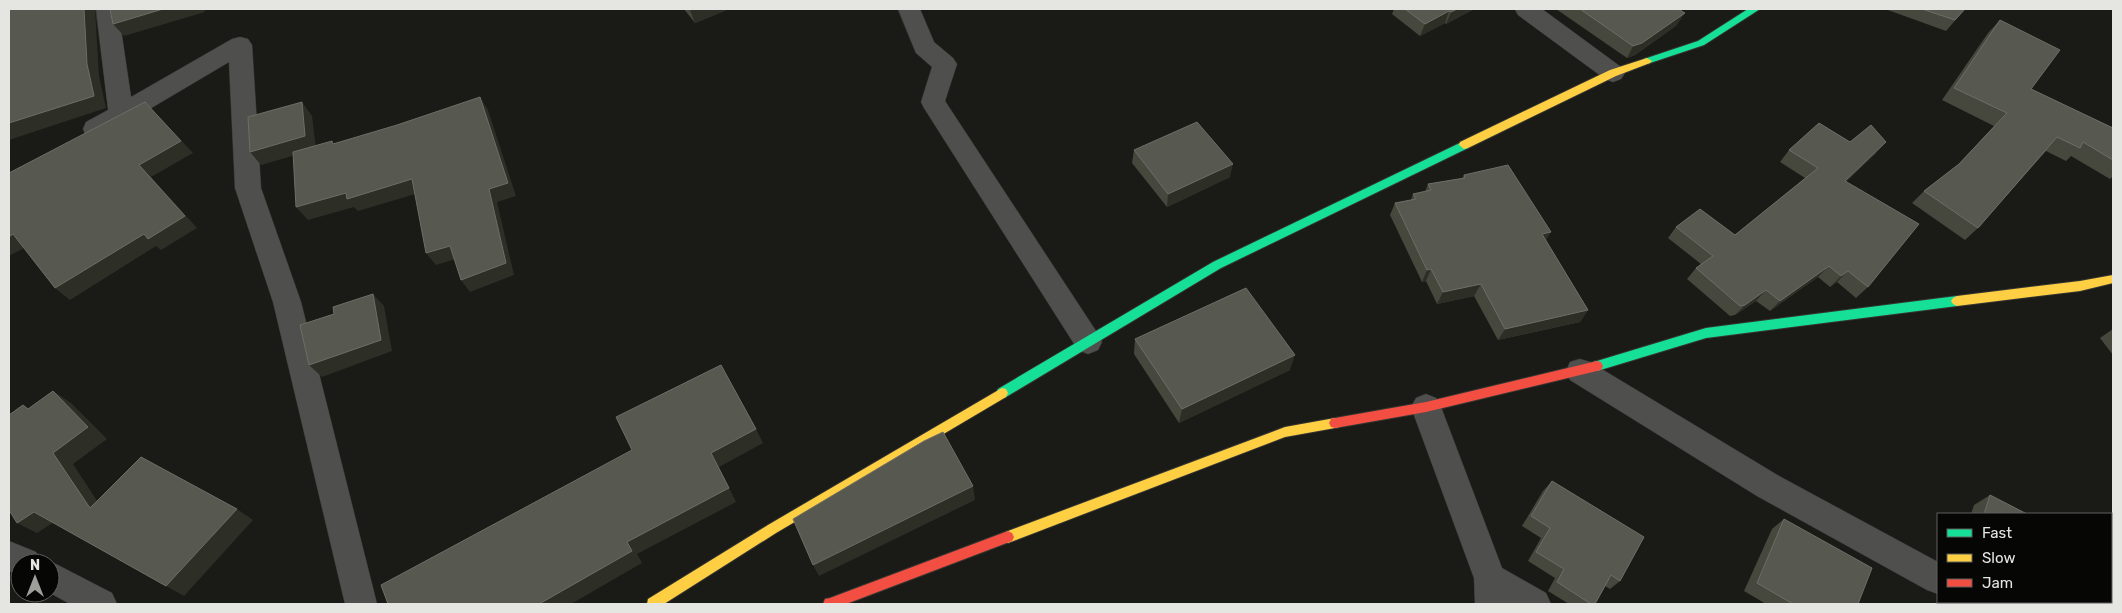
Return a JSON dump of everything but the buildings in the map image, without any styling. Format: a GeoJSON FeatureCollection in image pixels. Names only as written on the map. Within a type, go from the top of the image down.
{"type":"FeatureCollection","features":[{"type":"Feature","properties":{"kind":"street"},"geometry":{"type":"LineString","coordinates":[[107,9],[121,115]]}},
{"type":"Feature","properties":{"kind":"street"},"geometry":{"type":"LineString","coordinates":[[910,9],[924,47],[946,64],[933,102],[1088,342]]}},
{"type":"Feature","properties":{"kind":"street"},"geometry":{"type":"LineString","coordinates":[[1526,9],[1613,73]]}},
{"type":"Feature","properties":{"kind":"street"},"geometry":{"type":"LineString","coordinates":[[653,604],[772,529],[1217,265],[1613,73],[1701,42],[1755,9]]}},
{"type":"Feature","properties":{"kind":"street"},"geometry":{"type":"LineString","coordinates":[[78,138],[121,115],[240,44],[248,188],[287,302],[361,604]]}},
{"type":"Feature","properties":{"kind":"street"},"geometry":{"type":"LineString","coordinates":[[830,604],[1285,432],[1426,407],[1580,371],[1706,333],[2080,286],[2113,279]]}},
{"type":"Feature","properties":{"kind":"street"},"geometry":{"type":"LineString","coordinates":[[1580,371],[1768,486],[1937,578]]}},
{"type":"Feature","properties":{"kind":"street"},"geometry":{"type":"LineString","coordinates":[[1426,407],[1491,591],[1535,604]]}},
{"type":"Feature","properties":{"kind":"street"},"geometry":{"type":"LineString","coordinates":[[60,581],[101,604]]}},
{"type":"Feature","properties":{"kind":"traffic: fast"},"geometry":{"type":"LineString","coordinates":[[1647,61],[1701,43],[1755,9]]}},
{"type":"Feature","properties":{"kind":"traffic: fast"},"geometry":{"type":"LineString","coordinates":[[1002,393],[1217,265],[1464,145]]}},
{"type":"Feature","properties":{"kind":"traffic: fast"},"geometry":{"type":"LineString","coordinates":[[1597,366],[1706,333],[1957,301]]}},
{"type":"Feature","properties":{"kind":"traffic: slow"},"geometry":{"type":"LineString","coordinates":[[1464,145],[1613,73],[1647,61]]}},
{"type":"Feature","properties":{"kind":"traffic: slow"},"geometry":{"type":"LineString","coordinates":[[1957,301],[2080,286],[2113,279]]}},
{"type":"Feature","properties":{"kind":"traffic: slow"},"geometry":{"type":"LineString","coordinates":[[653,604],[772,529],[1002,393]]}},
{"type":"Feature","properties":{"kind":"traffic: slow"},"geometry":{"type":"LineString","coordinates":[[1008,537],[1285,432],[1335,423]]}},
{"type":"Feature","properties":{"kind":"traffic: jam"},"geometry":{"type":"LineString","coordinates":[[1335,423],[1426,407],[1597,366]]}},
{"type":"Feature","properties":{"kind":"traffic: jam"},"geometry":{"type":"LineString","coordinates":[[830,604],[1008,537]]}}]}
